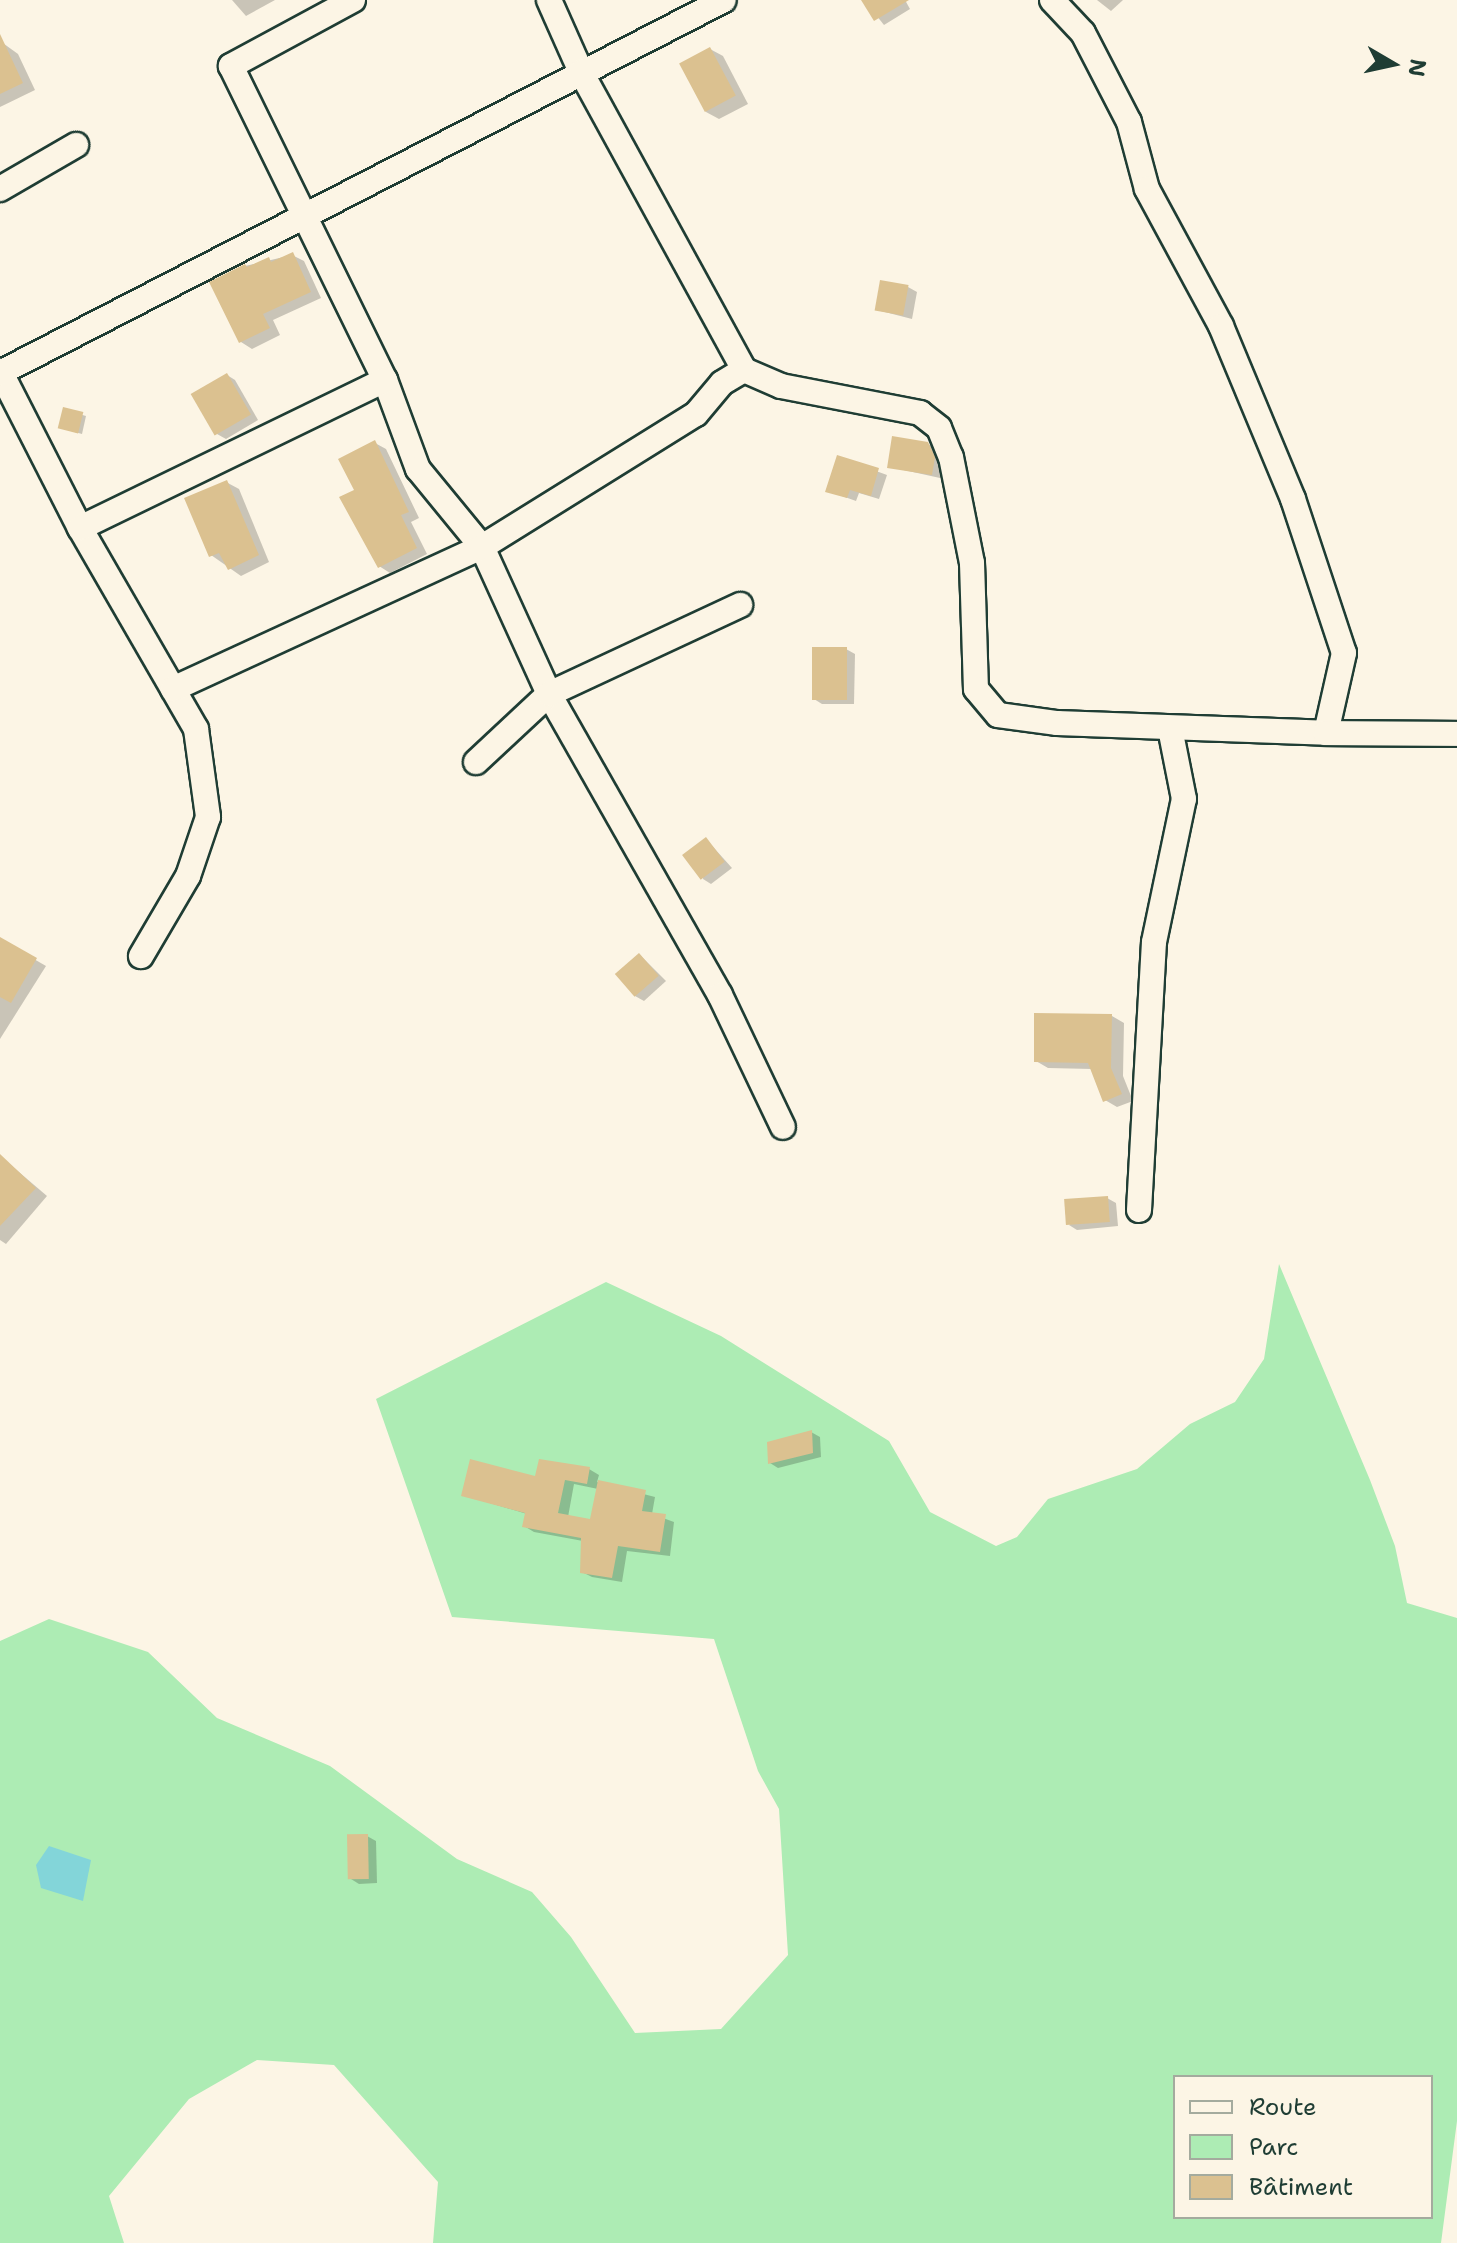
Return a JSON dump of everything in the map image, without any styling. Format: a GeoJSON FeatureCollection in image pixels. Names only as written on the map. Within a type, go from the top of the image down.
{"type":"FeatureCollection","features":[{"type":"Feature","properties":{"kind":"street"},"geometry":{"type":"LineString","coordinates":[[353,0],[231,66],[385,380],[418,469],[482,547],[549,694],[720,995],[783,1127]]}},
{"type":"Feature","properties":{"kind":"street"},"geometry":{"type":"LineString","coordinates":[[549,0],[581,72],[744,370],[781,386],[920,413],[939,428],[951,457],[972,563],[976,689],[998,715],[1170,728],[1457,734]]}},
{"type":"Feature","properties":{"kind":"street"},"geometry":{"type":"LineString","coordinates":[[141,956],[188,876],[208,817],[196,729],[80,528],[0,372],[301,214],[724,0]]}},
{"type":"Feature","properties":{"kind":"street"},"geometry":{"type":"LineString","coordinates":[[1052,0],[1083,33],[1129,122],[1147,189],[1221,326],[1293,499],[1344,653],[1326,733]]}},
{"type":"Feature","properties":{"kind":"street"},"geometry":{"type":"LineString","coordinates":[[0,189],[76,145]]}},
{"type":"Feature","properties":{"kind":"street"},"geometry":{"type":"LineString","coordinates":[[173,689],[482,547],[696,414],[722,383],[744,370]]}},
{"type":"Feature","properties":{"kind":"street"},"geometry":{"type":"LineString","coordinates":[[80,528],[385,380]]}},
{"type":"Feature","properties":{"kind":"street"},"geometry":{"type":"LineString","coordinates":[[476,762],[549,694],[740,605]]}},
{"type":"Feature","properties":{"kind":"street"},"geometry":{"type":"LineString","coordinates":[[1139,1210],[1154,942],[1184,799],[1170,728]]}},
{"type":"Feature","properties":{"kind":"green space"},"geometry":{"type":"Polygon","coordinates":[[[1279,1264],[1395,1546],[1407,1603],[1457,1618],[1457,2121],[1441,2243],[433,2243],[438,2182],[334,2065],[257,2060],[189,2099],[109,2196],[124,2243],[0,2243],[0,1641],[49,1619],[148,1652],[217,1718],[330,1766],[457,1859],[532,1892],[571,1937],[635,2033],[721,2029],[788,1955],[779,1809],[758,1771],[714,1639],[452,1617],[376,1399],[606,1282],[721,1336],[889,1441],[930,1512],[996,1546],[1017,1537],[1048,1499],[1137,1469],[1190,1424],[1235,1402],[1264,1359],[1279,1264]]]}},
{"type":"Feature","properties":{"kind":"water"},"geometry":{"type":"Polygon","coordinates":[[[49,1846],[91,1860],[83,1901],[41,1888],[36,1865],[49,1846]]]}},
{"type":"Feature","properties":{"kind":"building"},"geometry":{"type":"Polygon","coordinates":[[[861,0],[909,0],[874,21],[861,0]]]}},
{"type":"Feature","properties":{"kind":"building"},"geometry":{"type":"Polygon","coordinates":[[[0,34],[23,83],[0,94],[0,34]]]}},
{"type":"Feature","properties":{"kind":"building"},"geometry":{"type":"Polygon","coordinates":[[[710,47],[736,96],[705,112],[679,63],[710,47]]]}},
{"type":"Feature","properties":{"kind":"building"},"geometry":{"type":"Polygon","coordinates":[[[293,252],[311,292],[263,314],[270,328],[239,343],[209,282],[245,264],[247,267],[269,257],[271,262],[293,252]]]}},
{"type":"Feature","properties":{"kind":"building"},"geometry":{"type":"Polygon","coordinates":[[[880,280],[909,285],[903,316],[875,311],[880,280]]]}},
{"type":"Feature","properties":{"kind":"building"},"geometry":{"type":"Polygon","coordinates":[[[227,373],[251,415],[215,436],[191,394],[227,373]]]}},
{"type":"Feature","properties":{"kind":"building"},"geometry":{"type":"Polygon","coordinates":[[[63,407],[83,412],[78,433],[58,428],[63,407]]]}},
{"type":"Feature","properties":{"kind":"building"},"geometry":{"type":"Polygon","coordinates":[[[892,436],[928,442],[935,457],[932,475],[887,468],[892,436]]]}},
{"type":"Feature","properties":{"kind":"building"},"geometry":{"type":"Polygon","coordinates":[[[375,440],[409,512],[401,515],[417,548],[378,568],[339,497],[354,490],[338,459],[375,440]]]}},
{"type":"Feature","properties":{"kind":"building"},"geometry":{"type":"Polygon","coordinates":[[[837,455],[879,468],[871,496],[850,490],[847,498],[825,492],[837,455]]]}},
{"type":"Feature","properties":{"kind":"building"},"geometry":{"type":"Polygon","coordinates":[[[227,480],[259,555],[228,570],[219,553],[209,557],[184,498],[227,480]]]}},
{"type":"Feature","properties":{"kind":"building"},"geometry":{"type":"Polygon","coordinates":[[[812,647],[847,647],[847,700],[812,700],[812,647]]]}},
{"type":"Feature","properties":{"kind":"building"},"geometry":{"type":"Polygon","coordinates":[[[706,837],[725,862],[701,880],[682,855],[706,837]]]}},
{"type":"Feature","properties":{"kind":"building"},"geometry":{"type":"Polygon","coordinates":[[[0,937],[37,958],[11,1003],[0,997],[0,937]]]}},
{"type":"Feature","properties":{"kind":"building"},"geometry":{"type":"Polygon","coordinates":[[[639,953],[659,976],[635,997],[615,974],[639,953]]]}},
{"type":"Feature","properties":{"kind":"building"},"geometry":{"type":"Polygon","coordinates":[[[1034,1013],[1112,1014],[1111,1068],[1122,1094],[1103,1102],[1088,1063],[1034,1062],[1034,1013]]]}},
{"type":"Feature","properties":{"kind":"building"},"geometry":{"type":"Polygon","coordinates":[[[0,1154],[36,1188],[0,1226],[0,1154]]]}},
{"type":"Feature","properties":{"kind":"building"},"geometry":{"type":"Polygon","coordinates":[[[1108,1196],[1110,1222],[1066,1225],[1064,1199],[1108,1196]]]}},
{"type":"Feature","properties":{"kind":"building"},"geometry":{"type":"Polygon","coordinates":[[[812,1430],[813,1453],[768,1464],[767,1442],[812,1430]]]}},
{"type":"Feature","properties":{"kind":"building"},"geometry":{"type":"Polygon","coordinates":[[[470,1459],[535,1476],[539,1459],[590,1467],[587,1484],[565,1480],[558,1513],[590,1519],[598,1480],[646,1490],[642,1511],[666,1514],[660,1552],[618,1546],[612,1578],[580,1573],[581,1538],[522,1527],[525,1513],[461,1496],[470,1459]]]}},
{"type":"Feature","properties":{"kind":"building"},"geometry":{"type":"Polygon","coordinates":[[[347,1834],[368,1834],[369,1879],[348,1879],[347,1834]]]}}]}
